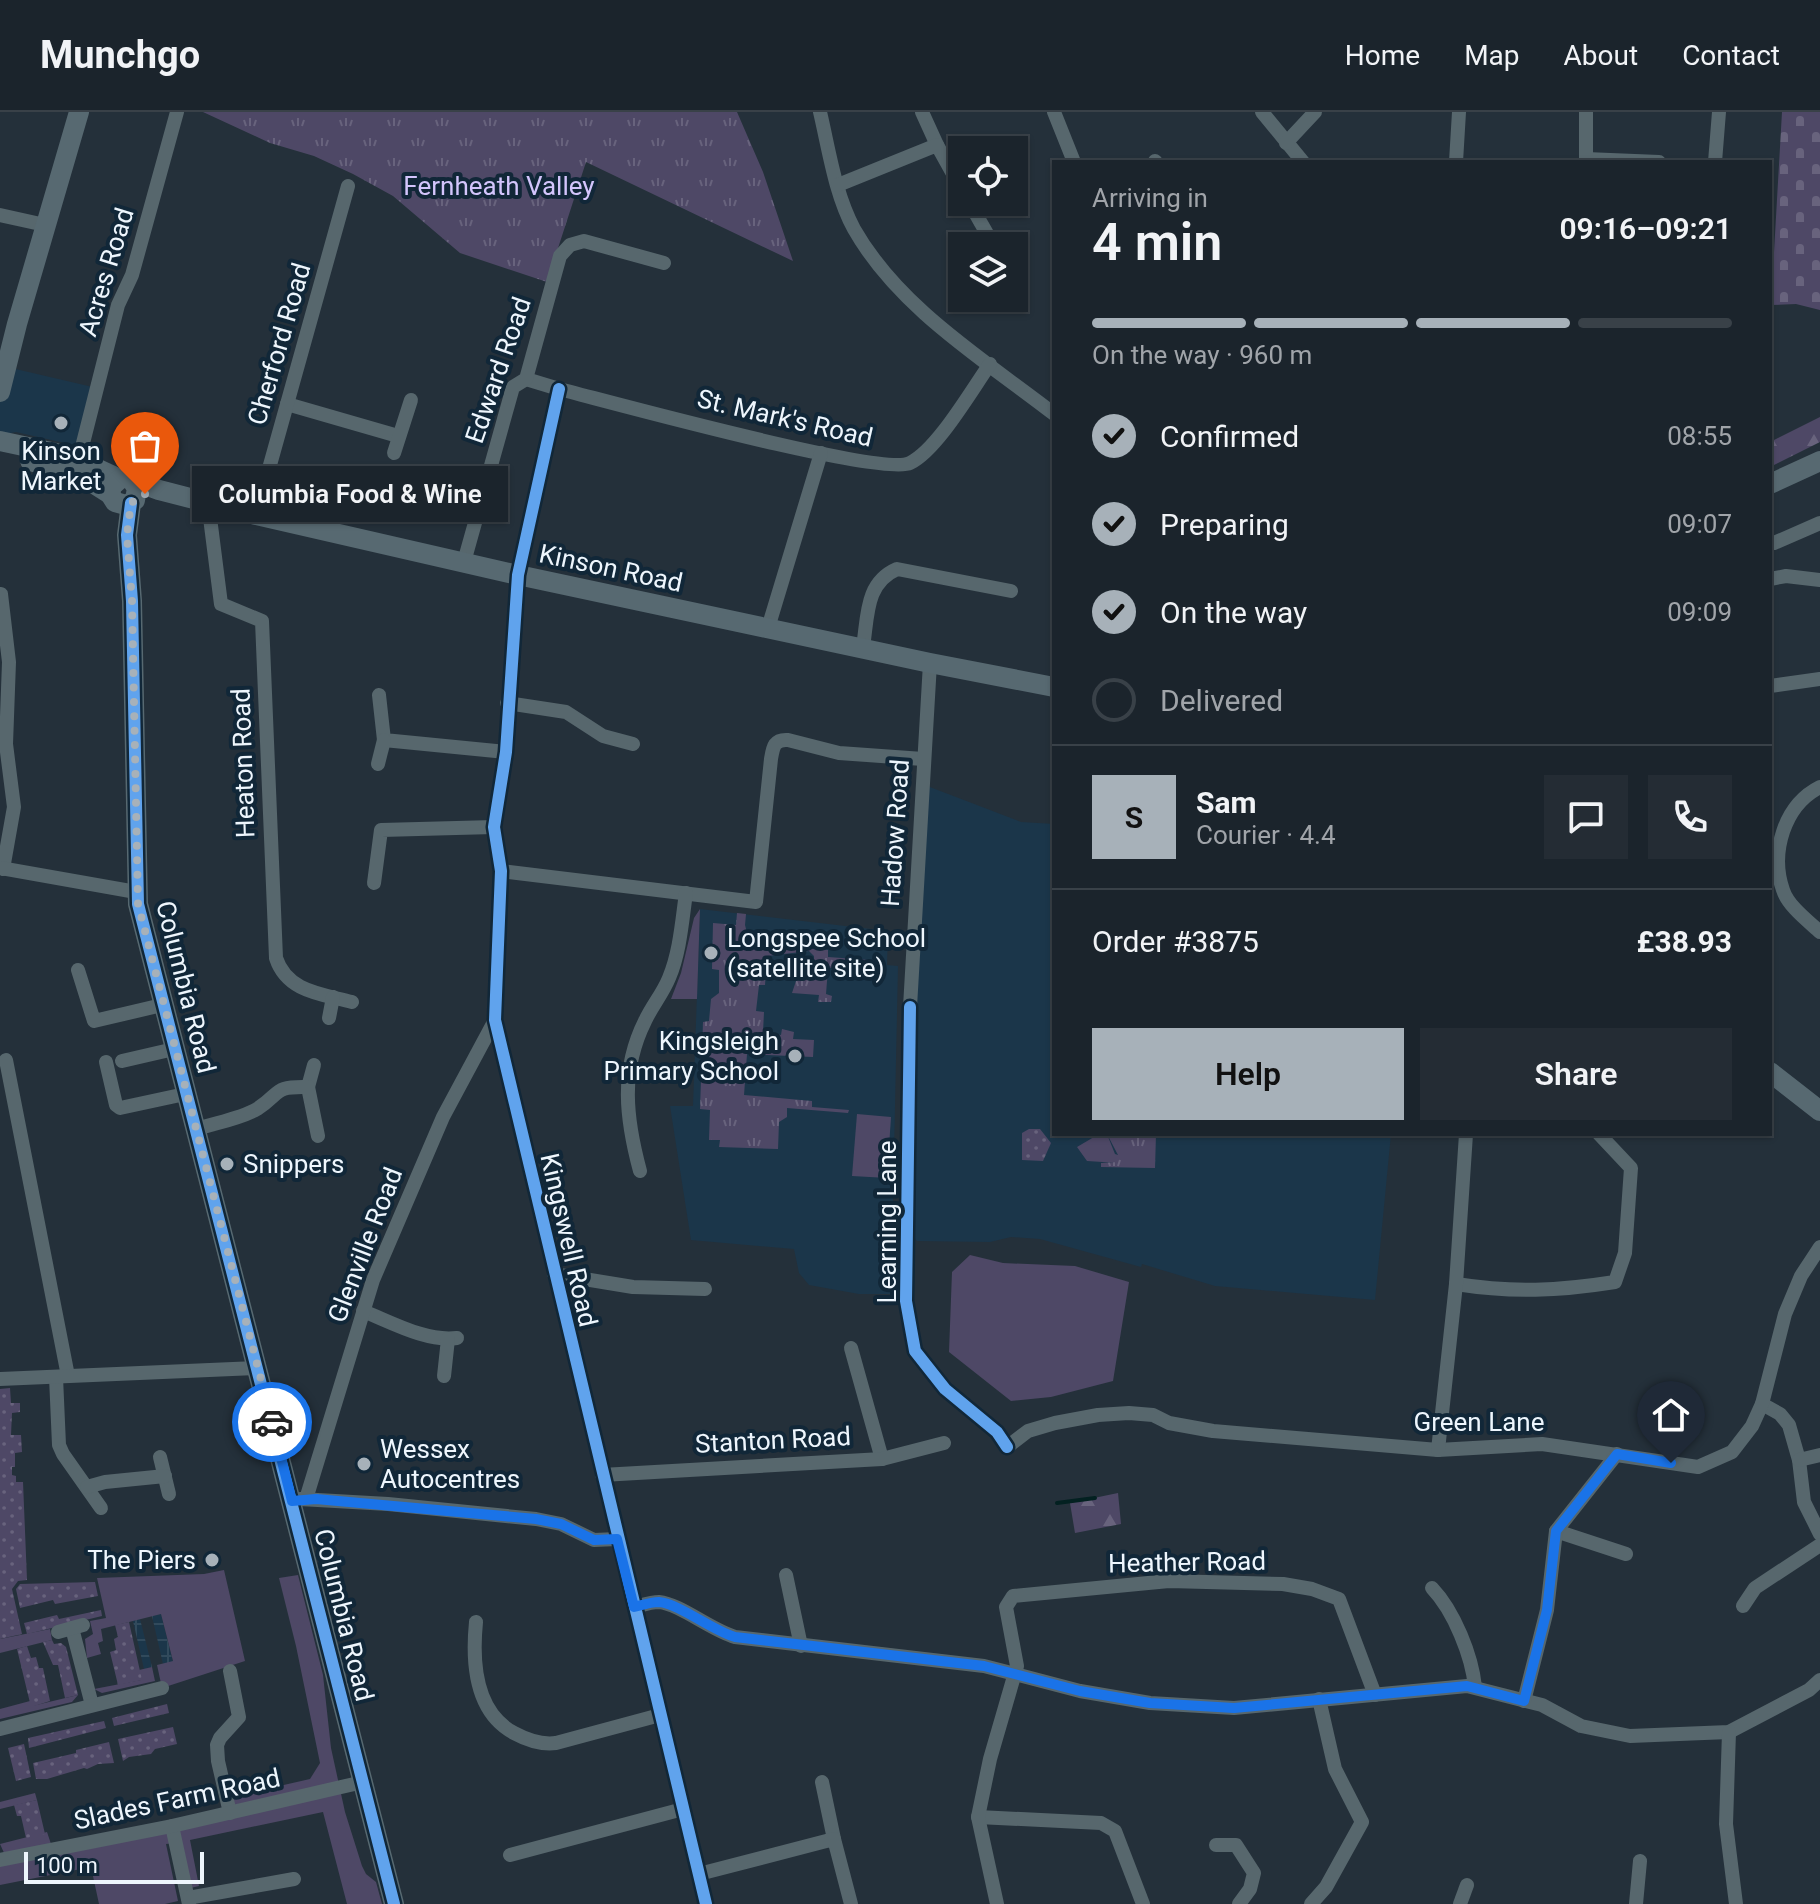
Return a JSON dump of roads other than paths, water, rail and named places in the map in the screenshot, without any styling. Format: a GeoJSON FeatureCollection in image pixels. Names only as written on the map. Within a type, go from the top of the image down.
{"type":"FeatureCollection","features":[{"type":"Feature","properties":{"kind":"street"},"geometry":{"type":"LineString","coordinates":[[0,392],[79,112]]}},
{"type":"Feature","properties":{"kind":"street","name":"Acres Road"},"geometry":{"type":"LineString","coordinates":[[80,455],[118,305],[132,275],[177,112]]}},
{"type":"Feature","properties":{"kind":"street"},"geometry":{"type":"LineString","coordinates":[[820,112],[838,185],[854,228],[886,276],[915,305],[1052,412]]}},
{"type":"Feature","properties":{"kind":"street"},"geometry":{"type":"LineString","coordinates":[[922,112],[948,165]]}},
{"type":"Feature","properties":{"kind":"street"},"geometry":{"type":"LineString","coordinates":[[1054,112],[1073,160]]}},
{"type":"Feature","properties":{"kind":"street"},"geometry":{"type":"LineString","coordinates":[[1262,112],[1301,160]]}},
{"type":"Feature","properties":{"kind":"street"},"geometry":{"type":"LineString","coordinates":[[1286,143],[1315,112]]}},
{"type":"Feature","properties":{"kind":"street"},"geometry":{"type":"LineString","coordinates":[[1456,160],[1459,112]]}},
{"type":"Feature","properties":{"kind":"street"},"geometry":{"type":"LineString","coordinates":[[1586,112],[1586,160]]}},
{"type":"Feature","properties":{"kind":"street"},"geometry":{"type":"LineString","coordinates":[[1715,160],[1719,112]]}},
{"type":"Feature","properties":{"kind":"street"},"geometry":{"type":"LineString","coordinates":[[838,185],[937,145]]}},
{"type":"Feature","properties":{"kind":"street","name":"Cherford Road"},"geometry":{"type":"LineString","coordinates":[[256,515],[348,186]]}},
{"type":"Feature","properties":{"kind":"street"},"geometry":{"type":"LineString","coordinates":[[0,215],[45,225]]}},
{"type":"Feature","properties":{"kind":"street","name":"Edward Road"},"geometry":{"type":"LineString","coordinates":[[464,562],[513,387],[526,379],[560,256],[570,245],[584,241],[664,263]]}},
{"type":"Feature","properties":{"kind":"street","name":"St. Mark's Road"},"geometry":{"type":"LineString","coordinates":[[526,379],[821,453],[871,464],[908,465],[930,447],[990,364]]}},
{"type":"Feature","properties":{"kind":"street","name":"Kingswell Road"},"geometry":{"type":"LineString","coordinates":[[559,389],[518,575],[506,752],[494,827],[501,871],[495,1020],[706,1904]]}},
{"type":"Feature","properties":{"kind":"street"},"geometry":{"type":"LineString","coordinates":[[394,453],[411,400]]}},
{"type":"Feature","properties":{"kind":"street"},"geometry":{"type":"LineString","coordinates":[[287,404],[398,436]]}},
{"type":"Feature","properties":{"kind":"street"},"geometry":{"type":"LineString","coordinates":[[0,441],[80,455],[124,493]]}},
{"type":"Feature","properties":{"kind":"street"},"geometry":{"type":"LineString","coordinates":[[0,450],[28,461],[77,473],[124,493]]}},
{"type":"Feature","properties":{"kind":"street"},"geometry":{"type":"LineString","coordinates":[[768,628],[821,453]]}},
{"type":"Feature","properties":{"kind":"street"},"geometry":{"type":"LineString","coordinates":[[1772,483],[1820,461]]}},
{"type":"Feature","properties":{"kind":"street","name":"Kinson Road"},"geometry":{"type":"LineString","coordinates":[[124,493],[159,490],[518,575],[1052,687]]}},
{"type":"Feature","properties":{"kind":"street","name":"Columbia Road"},"geometry":{"type":"LineString","coordinates":[[124,493],[132,601],[136,892],[194,1130],[258,1368],[299,1500],[394,1904]]}},
{"type":"Feature","properties":{"kind":"street","name":"Heaton Road"},"geometry":{"type":"LineString","coordinates":[[208,502],[221,604],[262,621],[276,958],[280,970],[299,988],[352,1002]]}},
{"type":"Feature","properties":{"kind":"street"},"geometry":{"type":"LineString","coordinates":[[1774,543],[1820,523]]}},
{"type":"Feature","properties":{"kind":"street"},"geometry":{"type":"LineString","coordinates":[[863,647],[870,598],[882,576],[897,569],[1011,591]]}},
{"type":"Feature","properties":{"kind":"street"},"geometry":{"type":"LineString","coordinates":[[1772,579],[1786,576],[1820,578]]}},
{"type":"Feature","properties":{"kind":"street"},"geometry":{"type":"LineString","coordinates":[[1,594],[9,662],[6,744],[14,807],[1,868],[136,892]]}},
{"type":"Feature","properties":{"kind":"street","name":"Hadow Road"},"geometry":{"type":"LineString","coordinates":[[910,1007],[930,663]]}},
{"type":"Feature","properties":{"kind":"street"},"geometry":{"type":"LineString","coordinates":[[1772,686],[1820,679]]}},
{"type":"Feature","properties":{"kind":"street"},"geometry":{"type":"LineString","coordinates":[[378,764],[384,740],[379,695]]}},
{"type":"Feature","properties":{"kind":"street"},"geometry":{"type":"LineString","coordinates":[[507,703],[566,712],[603,736],[633,744]]}},
{"type":"Feature","properties":{"kind":"street"},"geometry":{"type":"LineString","coordinates":[[384,740],[506,752]]}},
{"type":"Feature","properties":{"kind":"street"},"geometry":{"type":"LineString","coordinates":[[501,871],[756,902],[775,743],[788,740],[839,753],[923,759]]}},
{"type":"Feature","properties":{"kind":"street"},"geometry":{"type":"LineString","coordinates":[[1820,787],[1810,792],[1788,815],[1777,853],[1783,892],[1820,932]]}},
{"type":"Feature","properties":{"kind":"street"},"geometry":{"type":"LineString","coordinates":[[374,883],[381,830],[494,827]]}},
{"type":"Feature","properties":{"kind":"street"},"geometry":{"type":"LineString","coordinates":[[640,1171],[627,1114],[629,1076],[644,1022],[670,978],[686,893]]}},
{"type":"Feature","properties":{"kind":"street"},"geometry":{"type":"LineString","coordinates":[[78,970],[94,1021],[162,1005]]}},
{"type":"Feature","properties":{"kind":"street"},"geometry":{"type":"LineString","coordinates":[[329,1018],[333,997]]}},
{"type":"Feature","properties":{"kind":"street","name":"Glenville Road"},"geometry":{"type":"LineString","coordinates":[[299,1500],[373,1280],[418,1171],[495,1020]]}},
{"type":"Feature","properties":{"kind":"street"},"geometry":{"type":"LineString","coordinates":[[122,1061],[174,1049]]}},
{"type":"Feature","properties":{"kind":"street"},"geometry":{"type":"LineString","coordinates":[[6,1060],[62,1376],[59,1445],[101,1508]]}},
{"type":"Feature","properties":{"kind":"street"},"geometry":{"type":"LineString","coordinates":[[106,1062],[116,1105],[120,1108],[185,1094]]}},
{"type":"Feature","properties":{"kind":"street"},"geometry":{"type":"LineString","coordinates":[[314,1065],[308,1087],[318,1136]]}},
{"type":"Feature","properties":{"kind":"street"},"geometry":{"type":"LineString","coordinates":[[1772,1074],[1820,1111]]}},
{"type":"Feature","properties":{"kind":"street"},"geometry":{"type":"LineString","coordinates":[[194,1130],[256,1109],[277,1091],[291,1086],[308,1087]]}},
{"type":"Feature","properties":{"kind":"street"},"geometry":{"type":"LineString","coordinates":[[1438,1450],[1456,1284],[1466,1136]]}},
{"type":"Feature","properties":{"kind":"street"},"geometry":{"type":"LineString","coordinates":[[1456,1284],[1500,1291],[1564,1290],[1615,1282],[1625,1253],[1631,1168],[1601,1136]]}},
{"type":"Feature","properties":{"kind":"street","name":"Green Lane"},"geometry":{"type":"LineString","coordinates":[[1007,1447],[1028,1431],[1055,1423],[1129,1413],[1153,1415],[1169,1423],[1213,1431],[1438,1450],[1542,1444],[1698,1467],[1732,1452],[1752,1426],[1762,1404],[1785,1314],[1801,1276],[1820,1247]]}},
{"type":"Feature","properties":{"kind":"street"},"geometry":{"type":"LineString","coordinates":[[554,1274],[633,1287],[705,1289]]}},
{"type":"Feature","properties":{"kind":"street"},"geometry":{"type":"LineString","coordinates":[[363,1311],[409,1329],[452,1338],[444,1376]]}},
{"type":"Feature","properties":{"kind":"street"},"geometry":{"type":"LineString","coordinates":[[851,1348],[882,1459]]}},
{"type":"Feature","properties":{"kind":"street"},"geometry":{"type":"LineString","coordinates":[[0,1379],[258,1368]]}},
{"type":"Feature","properties":{"kind":"street"},"geometry":{"type":"LineString","coordinates":[[1762,1404],[1785,1419],[1794,1437],[1804,1502],[1820,1534]]}},
{"type":"Feature","properties":{"kind":"street","name":"Stanton Road"},"geometry":{"type":"LineString","coordinates":[[602,1475],[882,1459],[944,1443]]}},
{"type":"Feature","properties":{"kind":"street"},"geometry":{"type":"LineString","coordinates":[[1524,1701],[1547,1610],[1556,1531],[1617,1454]]}},
{"type":"Feature","properties":{"kind":"street"},"geometry":{"type":"LineString","coordinates":[[1799,1460],[1820,1455]]}},
{"type":"Feature","properties":{"kind":"street"},"geometry":{"type":"LineString","coordinates":[[160,1457],[169,1494]]}},
{"type":"Feature","properties":{"kind":"street"},"geometry":{"type":"LineString","coordinates":[[87,1487],[105,1482],[165,1476]]}},
{"type":"Feature","properties":{"kind":"street"},"geometry":{"type":"LineString","coordinates":[[299,1500],[536,1519],[561,1524],[594,1540],[617,1539]]}},
{"type":"Feature","properties":{"kind":"street"},"geometry":{"type":"LineString","coordinates":[[1556,1531],[1626,1554]]}},
{"type":"Feature","properties":{"kind":"street"},"geometry":{"type":"LineString","coordinates":[[1743,1606],[1755,1588],[1820,1545]]}},
{"type":"Feature","properties":{"kind":"street"},"geometry":{"type":"LineString","coordinates":[[786,1575],[801,1646]]}},
{"type":"Feature","properties":{"kind":"street","name":"Heather Road"},"geometry":{"type":"LineString","coordinates":[[1013,1674],[1017,1666],[1006,1607],[1013,1596],[1169,1581],[1283,1584],[1312,1589],[1339,1599],[1375,1695]]}},
{"type":"Feature","properties":{"kind":"street"},"geometry":{"type":"LineString","coordinates":[[1432,1588],[1444,1600],[1454,1620],[1474,1673],[1475,1687]]}},
{"type":"Feature","properties":{"kind":"street"},"geometry":{"type":"LineString","coordinates":[[634,1607],[660,1602],[727,1635],[984,1666],[1080,1691],[1150,1703],[1234,1708],[1475,1687],[1542,1705],[1581,1726],[1615,1734],[1645,1736],[1729,1732],[1809,1690],[1820,1680]]}},
{"type":"Feature","properties":{"kind":"street"},"geometry":{"type":"LineString","coordinates":[[476,1622],[474,1660],[482,1694],[492,1715],[503,1727],[518,1735],[541,1743],[556,1743],[660,1715]]}},
{"type":"Feature","properties":{"kind":"street"},"geometry":{"type":"LineString","coordinates":[[71,1628],[92,1705]]}},
{"type":"Feature","properties":{"kind":"street"},"geometry":{"type":"LineString","coordinates":[[230,1671],[239,1717]]}},
{"type":"Feature","properties":{"kind":"street"},"geometry":{"type":"LineString","coordinates":[[997,1904],[978,1817],[1013,1674]]}},
{"type":"Feature","properties":{"kind":"street"},"geometry":{"type":"LineString","coordinates":[[0,1729],[162,1688]]}},
{"type":"Feature","properties":{"kind":"street"},"geometry":{"type":"LineString","coordinates":[[1311,1904],[1326,1887],[1362,1822],[1335,1769],[1319,1699]]}},
{"type":"Feature","properties":{"kind":"street"},"geometry":{"type":"LineString","coordinates":[[239,1717],[255,1719]]}},
{"type":"Feature","properties":{"kind":"street"},"geometry":{"type":"LineString","coordinates":[[230,1813],[217,1745],[239,1717]]}},
{"type":"Feature","properties":{"kind":"street"},"geometry":{"type":"LineString","coordinates":[[1729,1732],[1726,1824],[1736,1904]]}},
{"type":"Feature","properties":{"kind":"street","name":"Slades Farm Road"},"geometry":{"type":"LineString","coordinates":[[0,1860],[172,1826],[363,1782]]}},
{"type":"Feature","properties":{"kind":"street"},"geometry":{"type":"LineString","coordinates":[[822,1782],[851,1904]]}},
{"type":"Feature","properties":{"kind":"street"},"geometry":{"type":"LineString","coordinates":[[510,1855],[683,1809]]}},
{"type":"Feature","properties":{"kind":"street"},"geometry":{"type":"LineString","coordinates":[[978,1817],[1106,1824],[1115,1831],[1143,1904]]}},
{"type":"Feature","properties":{"kind":"street"},"geometry":{"type":"LineString","coordinates":[[172,1826],[189,1901],[294,1879]]}},
{"type":"Feature","properties":{"kind":"street"},"geometry":{"type":"LineString","coordinates":[[699,1874],[834,1839]]}},
{"type":"Feature","properties":{"kind":"street"},"geometry":{"type":"LineString","coordinates":[[1216,1845],[1236,1845],[1254,1873],[1254,1882],[1239,1904]]}},
{"type":"Feature","properties":{"kind":"street"},"geometry":{"type":"LineString","coordinates":[[1636,1904],[1640,1861]]}},
{"type":"Feature","properties":{"kind":"street"},"geometry":{"type":"LineString","coordinates":[[1460,1904],[1467,1885]]}},
{"type":"Feature","properties":{"kind":"waterway"},"geometry":{"type":"LineString","coordinates":[[1057,1503],[1095,1498]]}},
{"type":"Feature","properties":{"kind":"place","name":"Kinson Market"},"geometry":{"type":"Point","coordinates":[61,423]}},
{"type":"Feature","properties":{"kind":"place","name":"Columbia Food & Wine"},"geometry":{"type":"Point","coordinates":[145,494]}},
{"type":"Feature","properties":{"kind":"place","name":"Longspee School (satellite site)"},"geometry":{"type":"Point","coordinates":[711,953]}},
{"type":"Feature","properties":{"kind":"place","name":"Kingsleigh Primary School"},"geometry":{"type":"Point","coordinates":[795,1056]}},
{"type":"Feature","properties":{"kind":"place","name":"Snippers"},"geometry":{"type":"Point","coordinates":[227,1164]}},
{"type":"Feature","properties":{"kind":"place","name":"Wessex Autocentres"},"geometry":{"type":"Point","coordinates":[364,1464]}},
{"type":"Feature","properties":{"kind":"place","name":"The Piers"},"geometry":{"type":"Point","coordinates":[212,1560]}},
{"type":"Feature","properties":{"kind":"park label","name":"Fernheath Valley"},"geometry":{"type":"Point","coordinates":[499,186]}}]}
